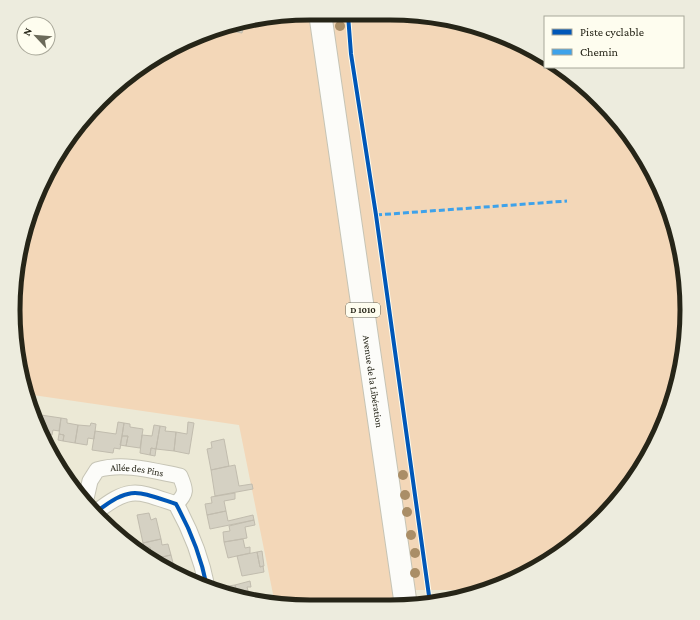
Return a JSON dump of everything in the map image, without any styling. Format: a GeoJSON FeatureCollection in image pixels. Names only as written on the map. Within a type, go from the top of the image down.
{"type":"FeatureCollection","features":[{"type":"Feature","properties":{"kind":"main road","name":"Avenue de la Libération"},"geometry":{"type":"LineString","coordinates":[[321,20],[384,452],[404,599]]}},
{"type":"Feature","properties":{"kind":"street","name":"Allée des Pins"},"geometry":{"type":"LineString","coordinates":[[87,495],[90,481],[97,470],[107,467],[141,468],[180,476],[185,488],[183,497],[176,504]]}},
{"type":"Feature","properties":{"kind":"street"},"geometry":{"type":"LineString","coordinates":[[100,509],[117,497],[130,493],[145,493],[176,504],[189,527],[198,551],[205,580]]}},
{"type":"Feature","properties":{"kind":"shaded area"},"geometry":{"type":"Polygon","coordinates":[[[310,20],[390,20],[428,22],[483,35],[535,59],[544,65],[544,68],[551,69],[581,92],[620,133],[641,165],[650,182],[665,217],[670,235],[678,272],[680,310],[678,348],[665,403],[641,455],[620,487],[608,501],[567,540],[535,561],[518,570],[483,585],[465,590],[404,590],[405,599],[390,600],[310,600],[274,598],[239,425],[33,395],[22,348],[20,310],[22,272],[35,217],[59,165],[80,133],[105,105],[133,80],[165,59],[199,42],[235,30],[272,22],[310,20]]]}},
{"type":"Feature","properties":{"kind":"building"},"geometry":{"type":"Polygon","coordinates":[[[243,28],[242,33],[231,31],[243,28]]]}},
{"type":"Feature","properties":{"kind":"building"},"geometry":{"type":"Polygon","coordinates":[[[40,415],[61,418],[59,431],[53,430],[52,435],[48,434],[40,415]]]}},
{"type":"Feature","properties":{"kind":"building"},"geometry":{"type":"Polygon","coordinates":[[[61,418],[67,419],[67,423],[78,425],[75,443],[63,441],[64,435],[59,434],[61,418]]]}},
{"type":"Feature","properties":{"kind":"building"},"geometry":{"type":"Polygon","coordinates":[[[118,422],[124,423],[120,449],[114,448],[113,453],[92,450],[95,431],[116,434],[118,422]]]}},
{"type":"Feature","properties":{"kind":"building"},"geometry":{"type":"Polygon","coordinates":[[[188,422],[194,423],[189,454],[174,451],[176,432],[187,434],[188,422]]]}},
{"type":"Feature","properties":{"kind":"building"},"geometry":{"type":"Polygon","coordinates":[[[91,423],[96,424],[94,439],[88,438],[87,445],[75,443],[78,425],[90,426],[91,423]]]}},
{"type":"Feature","properties":{"kind":"building"},"geometry":{"type":"Polygon","coordinates":[[[124,423],[130,424],[130,427],[143,429],[140,448],[126,446],[128,436],[122,436],[124,423]]]}},
{"type":"Feature","properties":{"kind":"building"},"geometry":{"type":"Polygon","coordinates":[[[154,425],[160,426],[156,449],[151,448],[150,455],[140,453],[142,435],[152,436],[154,425]]]}},
{"type":"Feature","properties":{"kind":"building"},"geometry":{"type":"Polygon","coordinates":[[[160,426],[166,427],[165,431],[176,432],[174,451],[156,449],[160,426]]]}},
{"type":"Feature","properties":{"kind":"building"},"geometry":{"type":"Polygon","coordinates":[[[59,434],[64,435],[63,441],[58,440],[59,434]]]}},
{"type":"Feature","properties":{"kind":"building"},"geometry":{"type":"Polygon","coordinates":[[[122,436],[128,436],[126,446],[120,445],[122,436]]]}},
{"type":"Feature","properties":{"kind":"building"},"geometry":{"type":"Polygon","coordinates":[[[224,439],[229,466],[211,470],[207,449],[212,448],[211,442],[224,439]]]}},
{"type":"Feature","properties":{"kind":"building"},"geometry":{"type":"Polygon","coordinates":[[[151,448],[156,449],[155,456],[150,455],[151,448]]]}},
{"type":"Feature","properties":{"kind":"building"},"geometry":{"type":"Polygon","coordinates":[[[235,465],[239,486],[252,484],[253,489],[215,496],[211,470],[235,465]]]}},
{"type":"Feature","properties":{"kind":"building"},"geometry":{"type":"Polygon","coordinates":[[[235,493],[235,499],[224,501],[226,511],[207,515],[205,504],[212,503],[211,497],[235,493]]]}},
{"type":"Feature","properties":{"kind":"building"},"geometry":{"type":"Polygon","coordinates":[[[226,511],[228,521],[253,515],[254,520],[210,529],[207,515],[226,511]]]}},
{"type":"Feature","properties":{"kind":"building"},"geometry":{"type":"Polygon","coordinates":[[[149,513],[151,520],[156,518],[161,539],[143,543],[137,515],[149,513]]]}},
{"type":"Feature","properties":{"kind":"building"},"geometry":{"type":"Polygon","coordinates":[[[254,520],[255,525],[245,527],[247,538],[224,542],[223,532],[230,531],[229,526],[254,520]]]}},
{"type":"Feature","properties":{"kind":"building"},"geometry":{"type":"Polygon","coordinates":[[[161,539],[162,545],[168,544],[171,555],[159,558],[151,552],[150,547],[144,547],[143,543],[161,539]]]}},
{"type":"Feature","properties":{"kind":"building"},"geometry":{"type":"Polygon","coordinates":[[[243,539],[245,548],[250,547],[250,553],[228,558],[224,542],[243,539]]]}},
{"type":"Feature","properties":{"kind":"building"},"geometry":{"type":"Polygon","coordinates":[[[262,551],[264,566],[260,567],[257,552],[262,551]]]}},
{"type":"Feature","properties":{"kind":"building"},"geometry":{"type":"Polygon","coordinates":[[[257,552],[260,567],[263,566],[264,572],[242,576],[237,556],[257,552]]]}},
{"type":"Feature","properties":{"kind":"building"},"geometry":{"type":"Polygon","coordinates":[[[171,555],[174,566],[165,561],[159,558],[171,555]]]}},
{"type":"Feature","properties":{"kind":"building"},"geometry":{"type":"Polygon","coordinates":[[[250,581],[251,587],[247,587],[249,593],[234,590],[236,589],[235,585],[250,581]]]}},
{"type":"Feature","properties":{"kind":"building"},"geometry":{"type":"Polygon","coordinates":[[[235,585],[236,589],[228,588],[228,586],[235,585]]]}},
{"type":"Feature","properties":{"kind":"marked path"},"geometry":{"type":"LineString","coordinates":[[376,215],[567,201]]}},
{"type":"Feature","properties":{"kind":"cycle path"},"geometry":{"type":"LineString","coordinates":[[348,20],[351,54],[376,215],[429,598]]}},
{"type":"Feature","properties":{"kind":"cycle path"},"geometry":{"type":"LineString","coordinates":[[100,509],[117,498],[126,494],[134,493],[152,496],[176,504],[195,544],[206,581]]}}]}
